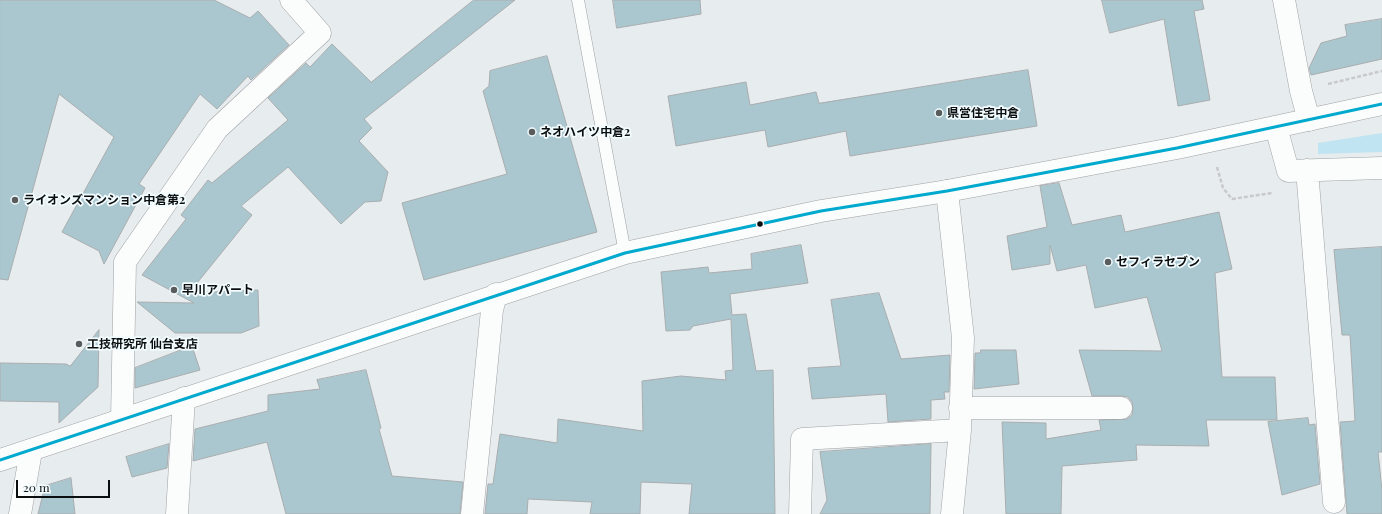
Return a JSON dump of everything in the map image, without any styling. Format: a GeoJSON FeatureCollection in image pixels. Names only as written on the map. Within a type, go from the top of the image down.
{"type":"FeatureCollection","features":[{"type":"Feature","properties":{"kind":"street"},"geometry":{"type":"LineString","coordinates":[[122,419],[126,262],[217,130],[320,33],[291,0]]}},
{"type":"Feature","properties":{"kind":"street"},"geometry":{"type":"LineString","coordinates":[[1284,0],[1301,91],[1309,120]]}},
{"type":"Feature","properties":{"kind":"street"},"geometry":{"type":"LineString","coordinates":[[0,460],[31,451],[184,398],[625,252],[821,211],[947,191],[1276,127],[1382,104]]}},
{"type":"Feature","properties":{"kind":"street"},"geometry":{"type":"LineString","coordinates":[[1276,127],[1288,171],[1382,168]]}},
{"type":"Feature","properties":{"kind":"street"},"geometry":{"type":"LineString","coordinates":[[1307,170],[1334,502]]}},
{"type":"Feature","properties":{"kind":"street"},"geometry":{"type":"LineString","coordinates":[[947,191],[962,338],[960,430],[952,514]]}},
{"type":"Feature","properties":{"kind":"street"},"geometry":{"type":"LineString","coordinates":[[472,514],[492,310],[496,294]]}},
{"type":"Feature","properties":{"kind":"street"},"geometry":{"type":"LineString","coordinates":[[177,514],[184,398]]}},
{"type":"Feature","properties":{"kind":"street"},"geometry":{"type":"LineString","coordinates":[[960,408],[1121,408]]}},
{"type":"Feature","properties":{"kind":"street"},"geometry":{"type":"LineString","coordinates":[[800,514],[802,439],[960,430]]}},
{"type":"Feature","properties":{"kind":"street"},"geometry":{"type":"LineString","coordinates":[[20,514],[31,451]]}},
{"type":"Feature","properties":{"kind":"lane"},"geometry":{"type":"LineString","coordinates":[[578,0],[625,252]]}},
{"type":"Feature","properties":{"kind":"shaded area"},"geometry":{"type":"Polygon","coordinates":[[[1382,133],[1382,152],[1318,154],[1318,143],[1382,133]]]}},
{"type":"Feature","properties":{"kind":"building"},"geometry":{"type":"Polygon","coordinates":[[[0,0],[214,0],[250,18],[258,11],[289,45],[251,80],[248,76],[217,109],[200,94],[139,184],[145,188],[104,264],[99,251],[62,232],[114,137],[59,94],[8,280],[0,279],[0,0]]]}},
{"type":"Feature","properties":{"kind":"building"},"geometry":{"type":"Polygon","coordinates":[[[474,0],[515,0],[364,119],[372,128],[359,141],[388,172],[381,201],[365,202],[341,224],[288,167],[241,206],[252,215],[189,293],[258,290],[259,326],[241,333],[175,333],[137,302],[194,303],[142,275],[186,219],[181,215],[208,180],[212,183],[288,120],[268,98],[306,63],[310,67],[332,44],[371,82],[474,0]]]}},
{"type":"Feature","properties":{"kind":"building"},"geometry":{"type":"Polygon","coordinates":[[[613,0],[700,0],[701,14],[617,28],[613,0]]]}},
{"type":"Feature","properties":{"kind":"building"},"geometry":{"type":"Polygon","coordinates":[[[1102,0],[1202,0],[1204,9],[1194,11],[1210,100],[1178,106],[1164,19],[1110,33],[1102,0]]]}},
{"type":"Feature","properties":{"kind":"building"},"geometry":{"type":"Polygon","coordinates":[[[1382,19],[1382,59],[1311,75],[1309,68],[1321,43],[1347,36],[1345,25],[1382,19]]]}},
{"type":"Feature","properties":{"kind":"building","name":"ネオハイツ中倉2"},"geometry":{"type":"Polygon","coordinates":[[[547,56],[597,232],[424,280],[402,203],[507,174],[483,91],[489,86],[490,71],[547,56]]]}},
{"type":"Feature","properties":{"kind":"building"},"geometry":{"type":"Polygon","coordinates":[[[1028,70],[1037,126],[850,156],[846,131],[768,147],[765,130],[676,146],[668,96],[746,82],[750,105],[816,92],[819,103],[1028,70]]]}},
{"type":"Feature","properties":{"kind":"building"},"geometry":{"type":"Polygon","coordinates":[[[1059,183],[1072,225],[1121,215],[1125,232],[1219,212],[1232,269],[1215,273],[1222,377],[1275,377],[1277,420],[1206,420],[1209,446],[1136,445],[1137,460],[1062,466],[1061,514],[1006,514],[1002,422],[1046,423],[1046,439],[1101,430],[1099,420],[1127,419],[1132,415],[1133,408],[1132,402],[1128,397],[1092,396],[1079,350],[1162,351],[1147,297],[1095,308],[1086,265],[1057,271],[1050,245],[1050,264],[1012,270],[1007,236],[1047,227],[1040,186],[1059,183]]]}},
{"type":"Feature","properties":{"kind":"building"},"geometry":{"type":"Polygon","coordinates":[[[801,245],[808,283],[730,294],[732,315],[746,314],[756,371],[773,370],[775,514],[689,514],[692,484],[641,482],[640,514],[590,514],[592,502],[528,499],[527,514],[485,514],[488,484],[493,484],[500,434],[557,443],[558,419],[643,431],[642,381],[681,376],[726,380],[725,371],[733,370],[731,319],[693,326],[690,330],[666,331],[661,272],[708,267],[709,273],[752,269],[751,254],[801,245]]]}},
{"type":"Feature","properties":{"kind":"building"},"geometry":{"type":"Polygon","coordinates":[[[1382,247],[1382,452],[1378,452],[1382,490],[1382,514],[1347,514],[1340,422],[1355,421],[1350,335],[1342,335],[1334,250],[1382,247]]]}},
{"type":"Feature","properties":{"kind":"building"},"geometry":{"type":"Polygon","coordinates":[[[879,293],[901,359],[950,355],[949,392],[944,392],[945,399],[931,400],[931,419],[888,422],[886,394],[812,399],[808,368],[841,366],[831,300],[879,293]]]}},
{"type":"Feature","properties":{"kind":"building"},"geometry":{"type":"Polygon","coordinates":[[[99,330],[98,387],[59,423],[59,402],[0,401],[0,363],[66,364],[70,366],[99,330]]]}},
{"type":"Feature","properties":{"kind":"building"},"geometry":{"type":"Polygon","coordinates":[[[192,346],[200,370],[135,388],[135,368],[192,346]]]}},
{"type":"Feature","properties":{"kind":"building"},"geometry":{"type":"Polygon","coordinates":[[[981,350],[1016,350],[1019,384],[974,389],[975,353],[980,353],[981,350]]]}},
{"type":"Feature","properties":{"kind":"building"},"geometry":{"type":"Polygon","coordinates":[[[366,370],[381,428],[379,429],[392,476],[463,482],[460,514],[286,514],[267,442],[193,461],[195,429],[268,411],[268,395],[320,389],[317,380],[366,370]]]}},
{"type":"Feature","properties":{"kind":"building"},"geometry":{"type":"Polygon","coordinates":[[[1308,418],[1309,425],[1315,424],[1320,484],[1282,495],[1268,422],[1308,418]]]}},
{"type":"Feature","properties":{"kind":"building"},"geometry":{"type":"Polygon","coordinates":[[[169,444],[167,468],[132,477],[126,457],[169,444]]]}},
{"type":"Feature","properties":{"kind":"building"},"geometry":{"type":"Polygon","coordinates":[[[931,444],[930,514],[820,514],[827,500],[820,452],[931,444]]]}},
{"type":"Feature","properties":{"kind":"building"},"geometry":{"type":"Polygon","coordinates":[[[71,478],[75,514],[38,514],[45,486],[71,478]]]}},
{"type":"Feature","properties":{"kind":"transit line"},"geometry":{"type":"LineString","coordinates":[[0,460],[625,253],[821,211],[947,191],[1177,148],[1382,104]]}},
{"type":"Feature","properties":{"kind":"place","name":"県営住宅中倉"},"geometry":{"type":"Point","coordinates":[939,113]}},
{"type":"Feature","properties":{"kind":"place","name":"ネオハイツ中倉2"},"geometry":{"type":"Point","coordinates":[532,132]}},
{"type":"Feature","properties":{"kind":"place","name":"ライオンズマンション中倉第2"},"geometry":{"type":"Point","coordinates":[15,200]}},
{"type":"Feature","properties":{"kind":"place","name":"セフィラセブン"},"geometry":{"type":"Point","coordinates":[1108,262]}},
{"type":"Feature","properties":{"kind":"place","name":"早川アパート"},"geometry":{"type":"Point","coordinates":[174,290]}},
{"type":"Feature","properties":{"kind":"place","name":"工技研究所 仙台支店"},"geometry":{"type":"Point","coordinates":[79,344]}}]}
